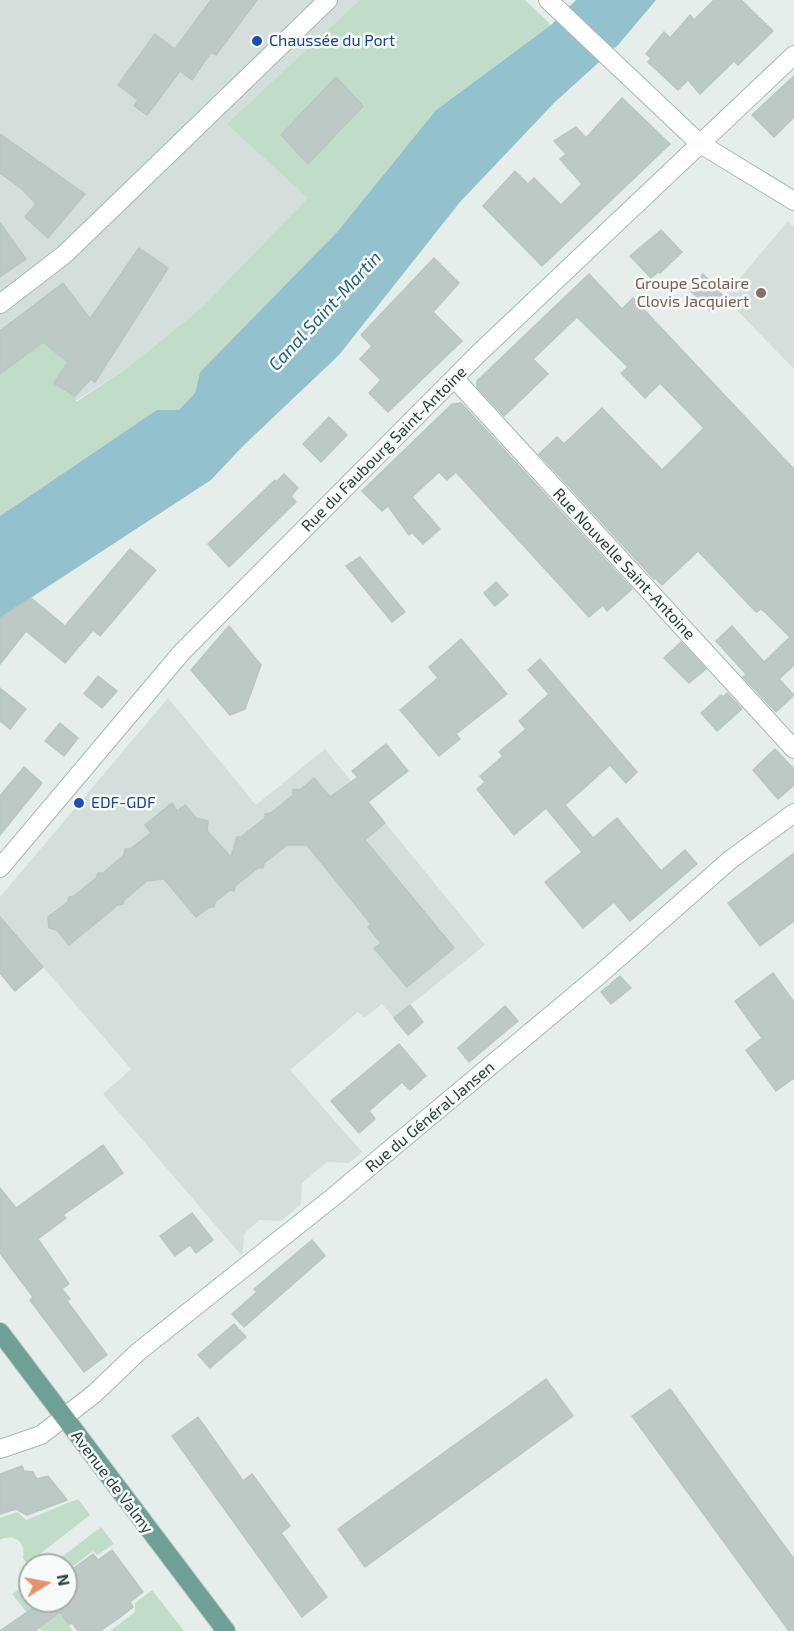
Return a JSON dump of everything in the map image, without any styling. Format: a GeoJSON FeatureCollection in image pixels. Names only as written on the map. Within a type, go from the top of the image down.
{"type":"FeatureCollection","features":[{"type":"Feature","properties":{"kind":"main road","name":"Avenue de Valmy"},"geometry":{"type":"LineString","coordinates":[[0,1332],[226,1631]]}},
{"type":"Feature","properties":{"kind":"street"},"geometry":{"type":"LineString","coordinates":[[0,304],[65,254],[328,0]]}},
{"type":"Feature","properties":{"kind":"street"},"geometry":{"type":"LineString","coordinates":[[551,3],[699,143],[794,201]]}},
{"type":"Feature","properties":{"kind":"street","name":"Rue du Faubourg Saint-Antoine"},"geometry":{"type":"LineString","coordinates":[[0,868],[182,652],[454,378],[794,55]]}},
{"type":"Feature","properties":{"kind":"street","name":"Rue Nouvelle Saint-Antoine"},"geometry":{"type":"LineString","coordinates":[[454,378],[794,749]]}},
{"type":"Feature","properties":{"kind":"street","name":"Rue du Général Jansen"},"geometry":{"type":"LineString","coordinates":[[0,1449],[41,1435],[94,1394],[138,1352],[332,1198],[584,988],[730,860],[794,813]]}},
{"type":"Feature","properties":{"kind":"shaded area"},"geometry":{"type":"Polygon","coordinates":[[[0,0],[509,0],[476,27],[200,309],[126,369],[0,448],[0,0]]]}},
{"type":"Feature","properties":{"kind":"shaded area","name":"Groupe Scolaire Clovis Jacquiert"},"geometry":{"type":"Polygon","coordinates":[[[788,221],[794,227],[794,369],[724,297],[788,221]]]}},
{"type":"Feature","properties":{"kind":"shaded area"},"geometry":{"type":"Polygon","coordinates":[[[168,698],[256,805],[325,749],[485,945],[394,1018],[382,1004],[364,1018],[358,1012],[290,1070],[362,1152],[349,1163],[327,1162],[302,1183],[301,1204],[281,1221],[259,1220],[244,1234],[241,1255],[103,1094],[131,1069],[0,917],[0,897],[168,698]]]}},
{"type":"Feature","properties":{"kind":"green space"},"geometry":{"type":"Polygon","coordinates":[[[360,0],[525,0],[551,25],[436,110],[337,232],[200,372],[195,393],[179,411],[95,452],[0,516],[0,374],[43,342],[68,362],[55,383],[75,396],[76,402],[126,369],[200,309],[308,198],[227,124],[360,0]]]}},
{"type":"Feature","properties":{"kind":"green space"},"geometry":{"type":"Polygon","coordinates":[[[78,1499],[90,1515],[41,1553],[23,1553],[21,1543],[15,1538],[0,1540],[0,1518],[18,1512],[26,1520],[78,1499]]]}},
{"type":"Feature","properties":{"kind":"green space"},"geometry":{"type":"Polygon","coordinates":[[[101,1527],[114,1544],[97,1555],[93,1551],[78,1563],[78,1553],[67,1553],[101,1527]]]}},
{"type":"Feature","properties":{"kind":"green space"},"geometry":{"type":"Polygon","coordinates":[[[18,1590],[18,1601],[12,1594],[18,1590]]]}},
{"type":"Feature","properties":{"kind":"green space"},"geometry":{"type":"Polygon","coordinates":[[[152,1590],[184,1631],[110,1631],[135,1612],[135,1603],[152,1590]]]}},
{"type":"Feature","properties":{"kind":"green space"},"geometry":{"type":"Polygon","coordinates":[[[27,1613],[59,1613],[73,1631],[42,1631],[27,1613]]]}},
{"type":"Feature","properties":{"kind":"water","name":"Canal Saint-Martin"},"geometry":{"type":"Polygon","coordinates":[[[576,0],[656,0],[618,45],[555,102],[460,202],[339,355],[243,446],[211,480],[6,614],[0,621],[0,516],[157,410],[179,410],[195,393],[200,372],[337,232],[436,110],[551,25],[576,0]]]}},
{"type":"Feature","properties":{"kind":"building"},"geometry":{"type":"Polygon","coordinates":[[[211,0],[257,0],[216,55],[211,52],[192,80],[180,71],[147,115],[134,106],[138,100],[118,85],[155,34],[175,49],[211,0]]]}},
{"type":"Feature","properties":{"kind":"building"},"geometry":{"type":"Polygon","coordinates":[[[714,0],[741,0],[773,31],[738,65],[734,61],[700,94],[688,80],[678,90],[648,62],[651,58],[646,54],[664,32],[670,38],[690,15],[694,20],[714,0]]]}},
{"type":"Feature","properties":{"kind":"building"},"geometry":{"type":"Polygon","coordinates":[[[794,76],[794,117],[774,137],[752,115],[794,76]]]}},
{"type":"Feature","properties":{"kind":"building"},"geometry":{"type":"Polygon","coordinates":[[[336,77],[363,106],[308,164],[281,135],[336,77]]]}},
{"type":"Feature","properties":{"kind":"building"},"geometry":{"type":"Polygon","coordinates":[[[622,98],[670,144],[542,266],[483,206],[515,171],[528,184],[534,178],[561,205],[582,184],[560,159],[566,154],[554,141],[576,127],[586,138],[622,98]]]}},
{"type":"Feature","properties":{"kind":"building"},"geometry":{"type":"Polygon","coordinates":[[[0,134],[85,194],[48,238],[25,217],[36,204],[22,189],[0,173],[0,134]]]}},
{"type":"Feature","properties":{"kind":"building"},"geometry":{"type":"Polygon","coordinates":[[[0,223],[26,259],[0,277],[0,223]]]}},
{"type":"Feature","properties":{"kind":"building"},"geometry":{"type":"Polygon","coordinates":[[[661,230],[682,252],[660,273],[658,272],[651,278],[630,256],[661,230]]]}},
{"type":"Feature","properties":{"kind":"building"},"geometry":{"type":"Polygon","coordinates":[[[139,248],[168,268],[95,382],[91,379],[75,396],[54,383],[68,362],[43,342],[0,374],[0,331],[63,283],[90,319],[139,248]]]}},
{"type":"Feature","properties":{"kind":"building"},"geometry":{"type":"Polygon","coordinates":[[[434,258],[459,283],[433,312],[462,341],[388,412],[369,393],[381,380],[360,359],[372,346],[361,335],[434,258]]]}},
{"type":"Feature","properties":{"kind":"building"},"geometry":{"type":"Polygon","coordinates":[[[589,274],[622,309],[633,298],[794,469],[794,665],[779,679],[794,695],[776,712],[743,677],[746,674],[716,641],[732,626],[764,662],[790,637],[761,609],[756,612],[698,551],[662,585],[539,454],[557,437],[564,444],[602,408],[662,470],[704,428],[660,383],[645,398],[621,373],[628,367],[577,317],[533,359],[548,374],[504,416],[477,387],[477,381],[589,274]]]}},
{"type":"Feature","properties":{"kind":"building"},"geometry":{"type":"Polygon","coordinates":[[[703,274],[724,297],[710,311],[689,289],[703,274]]]}},
{"type":"Feature","properties":{"kind":"building"},"geometry":{"type":"Polygon","coordinates":[[[461,403],[632,589],[607,611],[603,605],[589,617],[456,472],[447,480],[439,472],[412,497],[440,529],[423,544],[412,532],[409,535],[388,506],[382,511],[362,491],[452,404],[461,403]]]}},
{"type":"Feature","properties":{"kind":"building"},"geometry":{"type":"Polygon","coordinates":[[[329,417],[347,435],[321,462],[303,444],[329,417]]]}},
{"type":"Feature","properties":{"kind":"building"},"geometry":{"type":"Polygon","coordinates":[[[284,474],[298,488],[291,496],[296,502],[229,567],[208,544],[284,474]]]}},
{"type":"Feature","properties":{"kind":"building"},"geometry":{"type":"Polygon","coordinates":[[[130,549],[156,570],[100,636],[93,630],[65,663],[26,631],[0,664],[0,618],[31,598],[65,626],[130,549]]]}},
{"type":"Feature","properties":{"kind":"building"},"geometry":{"type":"Polygon","coordinates":[[[360,557],[405,612],[392,622],[346,566],[360,557]]]}},
{"type":"Feature","properties":{"kind":"building"},"geometry":{"type":"Polygon","coordinates":[[[496,582],[508,595],[495,606],[484,593],[496,582]]]}},
{"type":"Feature","properties":{"kind":"building"},"geometry":{"type":"Polygon","coordinates":[[[229,626],[261,665],[245,709],[230,715],[191,670],[229,626]]]}},
{"type":"Feature","properties":{"kind":"building"},"geometry":{"type":"Polygon","coordinates":[[[461,639],[507,694],[456,734],[460,739],[439,756],[400,710],[438,678],[429,667],[461,639]]]}},
{"type":"Feature","properties":{"kind":"building"},"geometry":{"type":"Polygon","coordinates":[[[681,642],[706,669],[689,683],[664,658],[681,642]]]}},
{"type":"Feature","properties":{"kind":"building"},"geometry":{"type":"Polygon","coordinates":[[[540,659],[637,772],[626,783],[610,765],[565,805],[593,838],[617,818],[661,871],[685,850],[697,864],[630,921],[614,902],[583,928],[545,882],[582,852],[546,808],[514,835],[477,789],[485,782],[480,776],[503,756],[499,752],[526,729],[519,721],[549,694],[528,670],[540,659]]]}},
{"type":"Feature","properties":{"kind":"building"},"geometry":{"type":"Polygon","coordinates":[[[98,676],[117,691],[102,708],[84,694],[98,676]]]}},
{"type":"Feature","properties":{"kind":"building"},"geometry":{"type":"Polygon","coordinates":[[[0,688],[26,709],[10,729],[0,721],[0,688]]]}},
{"type":"Feature","properties":{"kind":"building"},"geometry":{"type":"Polygon","coordinates":[[[727,693],[742,709],[717,731],[701,713],[721,695],[723,697],[727,693]]]}},
{"type":"Feature","properties":{"kind":"building"},"geometry":{"type":"Polygon","coordinates":[[[60,723],[78,738],[64,756],[45,741],[60,723]]]}},
{"type":"Feature","properties":{"kind":"building"},"geometry":{"type":"Polygon","coordinates":[[[386,744],[408,771],[368,802],[385,823],[365,840],[454,948],[407,987],[374,948],[381,943],[368,927],[371,924],[307,845],[287,845],[264,863],[263,868],[258,868],[235,886],[234,891],[230,890],[215,902],[214,907],[210,907],[196,917],[164,879],[147,881],[124,900],[123,904],[118,905],[69,945],[57,930],[49,928],[48,917],[68,902],[69,897],[74,896],[96,878],[98,873],[103,873],[124,855],[125,849],[130,849],[151,833],[145,825],[172,803],[177,811],[185,805],[196,818],[208,821],[207,831],[231,857],[237,837],[241,837],[265,818],[265,814],[271,813],[293,795],[293,789],[300,790],[314,778],[330,797],[358,777],[352,771],[386,744]]]}},
{"type":"Feature","properties":{"kind":"building"},"geometry":{"type":"Polygon","coordinates":[[[775,749],[794,769],[794,785],[778,799],[753,770],[775,749]]]}},
{"type":"Feature","properties":{"kind":"building"},"geometry":{"type":"Polygon","coordinates":[[[24,767],[42,783],[0,835],[0,796],[24,767]]]}},
{"type":"Feature","properties":{"kind":"building"},"geometry":{"type":"Polygon","coordinates":[[[794,853],[794,921],[760,946],[728,903],[794,853]]]}},
{"type":"Feature","properties":{"kind":"building"},"geometry":{"type":"Polygon","coordinates":[[[0,917],[43,967],[15,991],[0,973],[0,917]]]}},
{"type":"Feature","properties":{"kind":"building"},"geometry":{"type":"Polygon","coordinates":[[[773,973],[794,1002],[794,1078],[776,1091],[746,1050],[762,1038],[735,1001],[773,973]]]}},
{"type":"Feature","properties":{"kind":"building"},"geometry":{"type":"Polygon","coordinates":[[[620,976],[631,988],[611,1004],[601,992],[620,976]]]}},
{"type":"Feature","properties":{"kind":"building"},"geometry":{"type":"Polygon","coordinates":[[[410,1005],[423,1022],[408,1035],[394,1018],[410,1005]]]}},
{"type":"Feature","properties":{"kind":"building"},"geometry":{"type":"Polygon","coordinates":[[[505,1006],[518,1021],[469,1062],[458,1048],[505,1006]]]}},
{"type":"Feature","properties":{"kind":"building"},"geometry":{"type":"Polygon","coordinates":[[[399,1044],[426,1076],[410,1090],[402,1082],[369,1111],[375,1119],[359,1133],[331,1101],[399,1044]]]}},
{"type":"Feature","properties":{"kind":"building"},"geometry":{"type":"Polygon","coordinates":[[[103,1145],[123,1173],[63,1215],[66,1218],[38,1239],[69,1284],[62,1289],[70,1299],[67,1301],[107,1355],[84,1372],[30,1300],[33,1297],[0,1253],[0,1188],[16,1208],[103,1145]]]}},
{"type":"Feature","properties":{"kind":"building"},"geometry":{"type":"Polygon","coordinates":[[[192,1213],[213,1240],[196,1253],[190,1245],[175,1256],[160,1236],[192,1213]]]}},
{"type":"Feature","properties":{"kind":"building"},"geometry":{"type":"Polygon","coordinates":[[[312,1240],[325,1256],[244,1327],[232,1314],[257,1292],[254,1289],[312,1240]]]}},
{"type":"Feature","properties":{"kind":"building"},"geometry":{"type":"Polygon","coordinates":[[[234,1324],[246,1337],[210,1368],[198,1355],[234,1324]]]}},
{"type":"Feature","properties":{"kind":"building"},"geometry":{"type":"Polygon","coordinates":[[[546,1379],[573,1416],[365,1567],[338,1529],[546,1379]]]}},
{"type":"Feature","properties":{"kind":"building"},"geometry":{"type":"Polygon","coordinates":[[[670,1389],[794,1559],[794,1631],[789,1631],[632,1416],[670,1389]]]}},
{"type":"Feature","properties":{"kind":"building"},"geometry":{"type":"Polygon","coordinates":[[[198,1417],[243,1481],[252,1474],[290,1526],[281,1533],[327,1597],[302,1617],[172,1436],[198,1417]]]}},
{"type":"Feature","properties":{"kind":"building"},"geometry":{"type":"Polygon","coordinates":[[[22,1466],[24,1471],[33,1472],[37,1479],[48,1476],[67,1500],[27,1515],[16,1509],[0,1514],[0,1474],[22,1466]]]}},
{"type":"Feature","properties":{"kind":"building"},"geometry":{"type":"Polygon","coordinates":[[[112,1550],[143,1592],[130,1602],[133,1607],[100,1631],[78,1631],[72,1623],[69,1625],[61,1613],[78,1613],[78,1565],[93,1554],[98,1560],[112,1550]]]}},
{"type":"Feature","properties":{"kind":"building"},"geometry":{"type":"Polygon","coordinates":[[[26,1613],[59,1613],[35,1631],[0,1631],[26,1613]]]}},
{"type":"Feature","properties":{"kind":"place","name":"Chaussée du Port"},"geometry":{"type":"Point","coordinates":[257,41]}},
{"type":"Feature","properties":{"kind":"place","name":"Groupe Scolaire Clovis Jacquiert"},"geometry":{"type":"Point","coordinates":[761,293]}},
{"type":"Feature","properties":{"kind":"place","name":"EDF-GDF"},"geometry":{"type":"Point","coordinates":[79,803]}}]}
